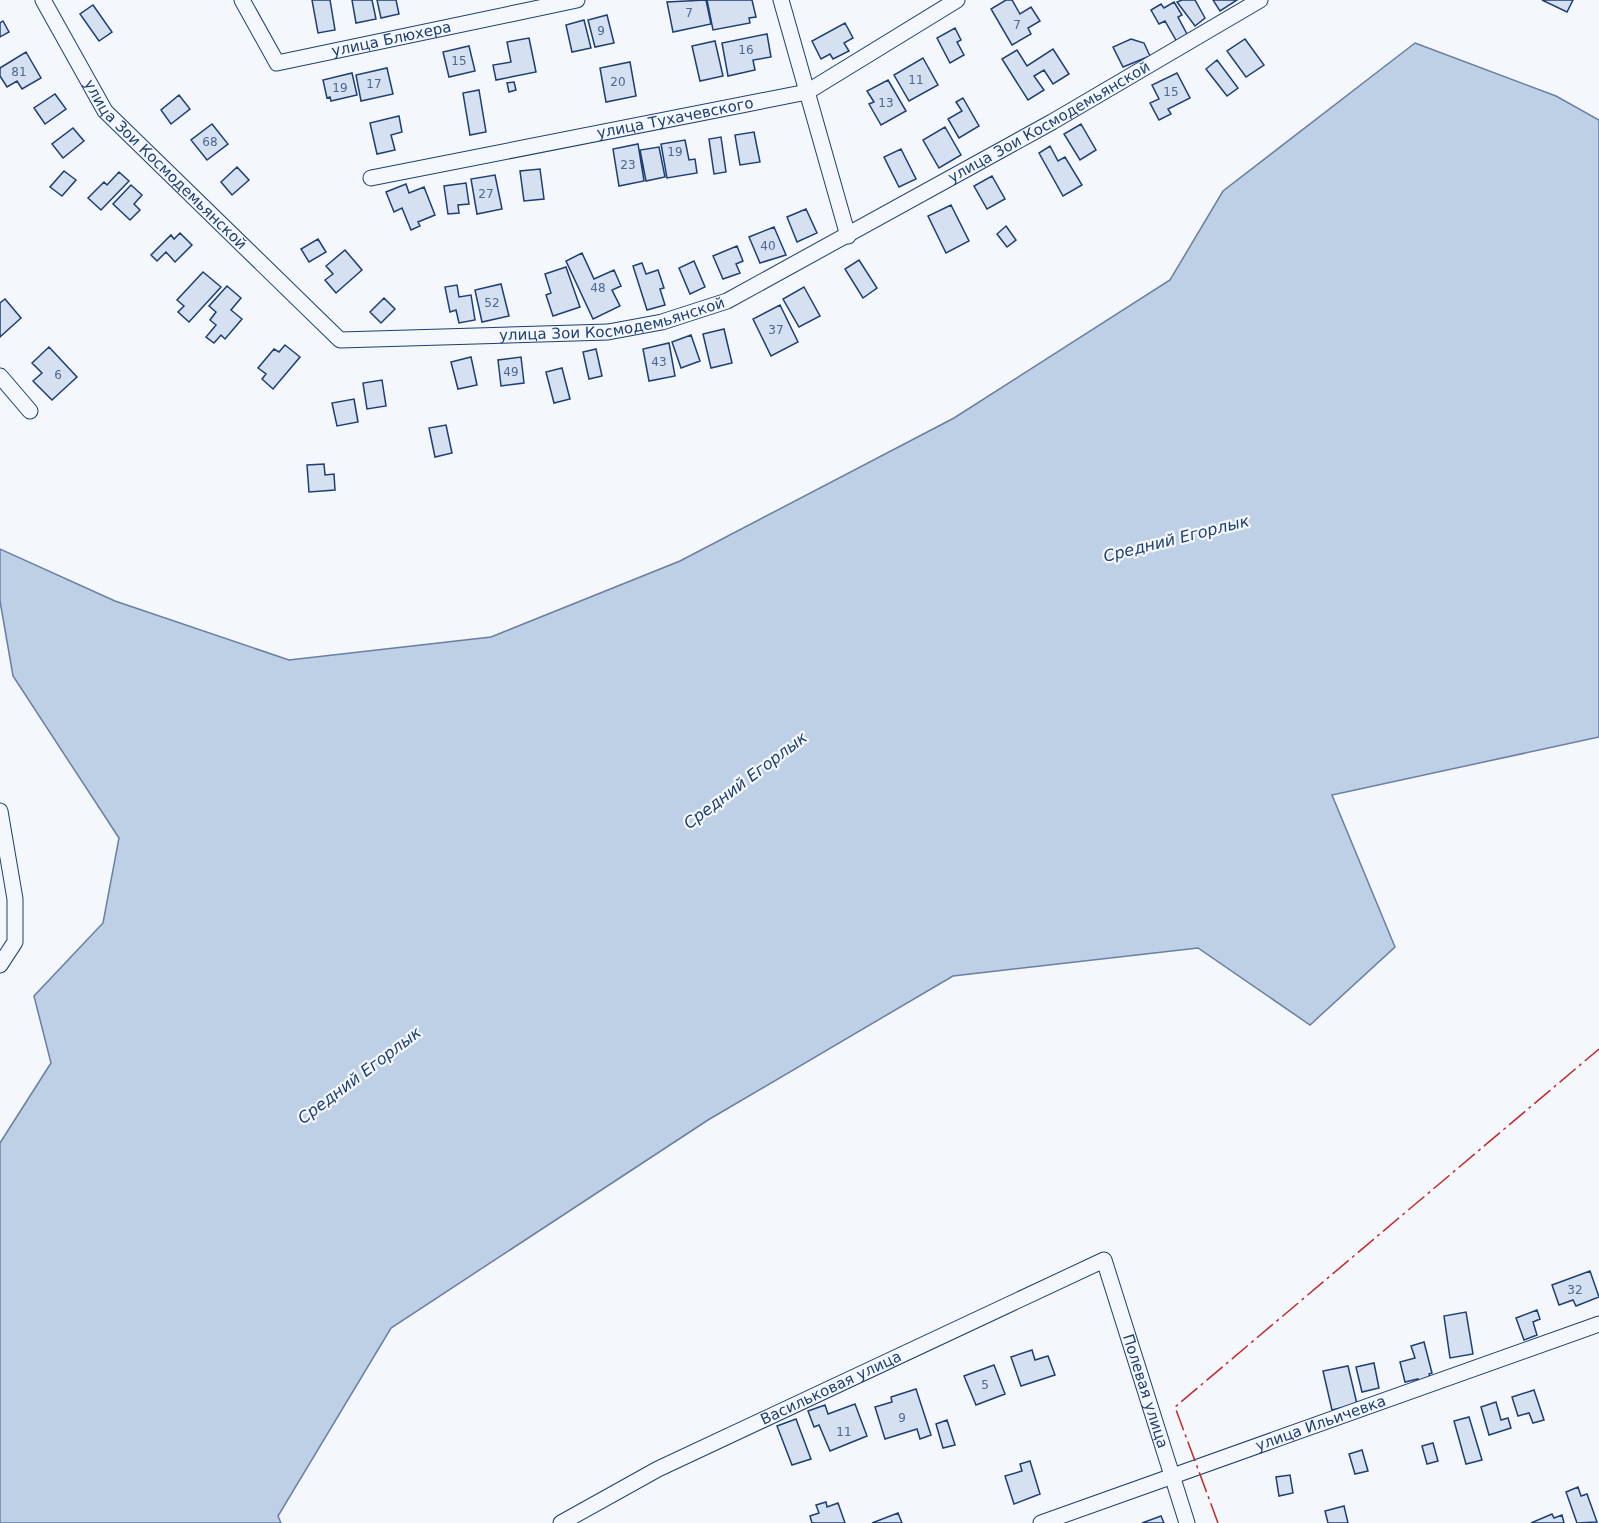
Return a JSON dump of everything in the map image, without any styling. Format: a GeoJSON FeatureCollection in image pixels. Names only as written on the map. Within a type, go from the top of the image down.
{"type":"FeatureCollection","features":[{"type":"Feature","properties":{"kind":"street","name":"улица Зои Космодемьянской"},"geometry":{"type":"LineString","coordinates":[[43,0],[105,111],[340,340],[608,332],[662,322],[728,301],[1052,122],[1260,0]]}},
{"type":"Feature","properties":{"kind":"street","name":"улица Блюхера"},"geometry":{"type":"LineString","coordinates":[[242,0],[277,63],[577,0]]}},
{"type":"Feature","properties":{"kind":"street"},"geometry":{"type":"LineString","coordinates":[[781,0],[848,236]]}},
{"type":"Feature","properties":{"kind":"street","name":"улица Тухачевского"},"geometry":{"type":"LineString","coordinates":[[372,178],[807,92],[957,0]]}},
{"type":"Feature","properties":{"kind":"street"},"geometry":{"type":"LineString","coordinates":[[0,376],[30,411]]}},
{"type":"Feature","properties":{"kind":"street"},"geometry":{"type":"LineString","coordinates":[[0,811],[15,910],[15,942],[0,965]]}},
{"type":"Feature","properties":{"kind":"street","name":"Полевая улица"},"geometry":{"type":"LineString","coordinates":[[1104,1260],[1187,1523]]}},
{"type":"Feature","properties":{"kind":"street","name":"Васильковая улица"},"geometry":{"type":"LineString","coordinates":[[561,1523],[658,1469],[1104,1260]]}},
{"type":"Feature","properties":{"kind":"street","name":"улица Ильичевка"},"geometry":{"type":"LineString","coordinates":[[1041,1523],[1599,1324]]}},
{"type":"Feature","properties":{"kind":"water","name":"Средний Егорлык"},"geometry":{"type":"Polygon","coordinates":[[[1415,43],[1556,96],[1599,120],[1599,737],[1332,795],[1395,947],[1310,1025],[1198,948],[953,976],[708,1120],[391,1328],[278,1516],[281,1523],[0,1523],[0,1143],[51,1063],[34,996],[103,923],[119,838],[13,676],[0,601],[0,549],[115,601],[289,660],[491,637],[680,561],[954,418],[1170,280],[1223,191],[1415,43]]]}},
{"type":"Feature","properties":{"kind":"building"},"geometry":{"type":"Polygon","coordinates":[[[312,0],[330,0],[335,30],[318,33],[312,0]]]}},
{"type":"Feature","properties":{"kind":"building"},"geometry":{"type":"Polygon","coordinates":[[[352,0],[372,0],[376,19],[356,23],[352,0]]]}},
{"type":"Feature","properties":{"kind":"building"},"geometry":{"type":"Polygon","coordinates":[[[377,0],[396,0],[399,14],[381,18],[377,0]]]}},
{"type":"Feature","properties":{"kind":"building"},"geometry":{"type":"Polygon","coordinates":[[[706,0],[711,24],[673,32],[667,2],[706,0]]]}},
{"type":"Feature","properties":{"kind":"building"},"geometry":{"type":"Polygon","coordinates":[[[707,0],[752,0],[756,17],[749,18],[750,23],[713,30],[707,0]]]}},
{"type":"Feature","properties":{"kind":"building"},"geometry":{"type":"Polygon","coordinates":[[[1006,0],[1012,0],[1020,14],[1031,7],[1040,21],[1028,28],[1031,34],[1012,45],[991,9],[1006,0]]]}},
{"type":"Feature","properties":{"kind":"building"},"geometry":{"type":"Polygon","coordinates":[[[1195,0],[1205,18],[1195,26],[1177,2],[1195,0]]]}},
{"type":"Feature","properties":{"kind":"building"},"geometry":{"type":"Polygon","coordinates":[[[1213,0],[1237,0],[1220,11],[1213,0]]]}},
{"type":"Feature","properties":{"kind":"building"},"geometry":{"type":"Polygon","coordinates":[[[1542,0],[1573,0],[1567,12],[1542,0]]]}},
{"type":"Feature","properties":{"kind":"building"},"geometry":{"type":"Polygon","coordinates":[[[1174,2],[1182,15],[1178,17],[1188,36],[1177,42],[1165,21],[1159,24],[1151,10],[1161,4],[1164,8],[1174,2]]]}},
{"type":"Feature","properties":{"kind":"building"},"geometry":{"type":"Polygon","coordinates":[[[93,5],[112,32],[99,41],[80,14],[93,5]]]}},
{"type":"Feature","properties":{"kind":"building"},"geometry":{"type":"Polygon","coordinates":[[[607,15],[614,43],[595,47],[588,20],[607,15]]]}},
{"type":"Feature","properties":{"kind":"building"},"geometry":{"type":"Polygon","coordinates":[[[584,20],[591,48],[572,52],[566,25],[584,20]]]}},
{"type":"Feature","properties":{"kind":"building"},"geometry":{"type":"Polygon","coordinates":[[[3,21],[9,32],[0,37],[0,23],[3,21]]]}},
{"type":"Feature","properties":{"kind":"building"},"geometry":{"type":"Polygon","coordinates":[[[845,23],[853,38],[844,43],[849,51],[833,59],[830,54],[821,59],[812,41],[845,23]]]}},
{"type":"Feature","properties":{"kind":"building"},"geometry":{"type":"Polygon","coordinates":[[[955,28],[961,40],[957,42],[964,55],[950,63],[937,38],[955,28]]]}},
{"type":"Feature","properties":{"kind":"building"},"geometry":{"type":"Polygon","coordinates":[[[767,34],[771,57],[753,60],[755,70],[728,76],[722,43],[767,34]]]}},
{"type":"Feature","properties":{"kind":"building"},"geometry":{"type":"Polygon","coordinates":[[[529,38],[536,72],[496,80],[493,65],[511,62],[507,42],[529,38]]]}},
{"type":"Feature","properties":{"kind":"building"},"geometry":{"type":"Polygon","coordinates":[[[1131,39],[1144,43],[1150,56],[1123,67],[1113,47],[1131,39]]]}},
{"type":"Feature","properties":{"kind":"building"},"geometry":{"type":"Polygon","coordinates":[[[1245,39],[1264,65],[1246,77],[1227,51],[1245,39]]]}},
{"type":"Feature","properties":{"kind":"building"},"geometry":{"type":"Polygon","coordinates":[[[715,41],[723,76],[700,81],[692,46],[715,41]]]}},
{"type":"Feature","properties":{"kind":"building"},"geometry":{"type":"Polygon","coordinates":[[[469,46],[475,71],[449,77],[443,52],[469,46]]]}},
{"type":"Feature","properties":{"kind":"building"},"geometry":{"type":"Polygon","coordinates":[[[1053,49],[1069,74],[1053,84],[1044,70],[1034,76],[1044,90],[1028,100],[1002,59],[1017,50],[1027,66],[1053,49]]]}},
{"type":"Feature","properties":{"kind":"building"},"geometry":{"type":"Polygon","coordinates":[[[26,52],[41,78],[22,89],[17,81],[7,87],[0,76],[0,68],[26,52]]]}},
{"type":"Feature","properties":{"kind":"building"},"geometry":{"type":"Polygon","coordinates":[[[923,58],[938,85],[909,101],[894,75],[923,58]]]}},
{"type":"Feature","properties":{"kind":"building"},"geometry":{"type":"Polygon","coordinates":[[[1217,60],[1238,88],[1227,96],[1206,69],[1217,60]]]}},
{"type":"Feature","properties":{"kind":"building"},"geometry":{"type":"Polygon","coordinates":[[[630,62],[636,96],[606,102],[600,68],[630,62]]]}},
{"type":"Feature","properties":{"kind":"building"},"geometry":{"type":"Polygon","coordinates":[[[387,68],[393,94],[361,101],[356,75],[387,68]]]}},
{"type":"Feature","properties":{"kind":"building"},"geometry":{"type":"Polygon","coordinates":[[[352,73],[357,95],[331,101],[330,97],[327,98],[323,80],[352,73]]]}},
{"type":"Feature","properties":{"kind":"building"},"geometry":{"type":"Polygon","coordinates":[[[1177,73],[1190,98],[1168,109],[1171,114],[1159,120],[1150,103],[1159,99],[1152,85],[1177,73]]]}},
{"type":"Feature","properties":{"kind":"building"},"geometry":{"type":"Polygon","coordinates":[[[888,80],[906,111],[881,125],[869,104],[874,102],[867,91],[888,80]]]}},
{"type":"Feature","properties":{"kind":"building"},"geometry":{"type":"Polygon","coordinates":[[[514,82],[516,90],[509,92],[507,83],[514,82]]]}},
{"type":"Feature","properties":{"kind":"building"},"geometry":{"type":"Polygon","coordinates":[[[479,90],[486,132],[470,135],[463,93],[479,90]]]}},
{"type":"Feature","properties":{"kind":"building"},"geometry":{"type":"Polygon","coordinates":[[[55,94],[66,109],[45,124],[34,108],[55,94]]]}},
{"type":"Feature","properties":{"kind":"building"},"geometry":{"type":"Polygon","coordinates":[[[179,95],[190,109],[171,124],[161,110],[179,95]]]}},
{"type":"Feature","properties":{"kind":"building"},"geometry":{"type":"Polygon","coordinates":[[[963,98],[979,126],[959,138],[948,119],[962,111],[956,102],[963,98]]]}},
{"type":"Feature","properties":{"kind":"building"},"geometry":{"type":"Polygon","coordinates":[[[399,116],[402,132],[391,135],[395,150],[377,154],[370,123],[399,116]]]}},
{"type":"Feature","properties":{"kind":"building"},"geometry":{"type":"Polygon","coordinates":[[[212,124],[228,144],[207,160],[191,140],[212,124]]]}},
{"type":"Feature","properties":{"kind":"building"},"geometry":{"type":"Polygon","coordinates":[[[1081,124],[1096,150],[1080,160],[1064,134],[1081,124]]]}},
{"type":"Feature","properties":{"kind":"building"},"geometry":{"type":"Polygon","coordinates":[[[945,127],[961,155],[939,168],[923,140],[945,127]]]}},
{"type":"Feature","properties":{"kind":"building"},"geometry":{"type":"Polygon","coordinates":[[[73,128],[84,141],[63,158],[52,144],[73,128]]]}},
{"type":"Feature","properties":{"kind":"building"},"geometry":{"type":"Polygon","coordinates":[[[754,132],[760,162],[740,165],[735,135],[754,132]]]}},
{"type":"Feature","properties":{"kind":"building"},"geometry":{"type":"Polygon","coordinates":[[[721,137],[726,172],[714,174],[709,139],[721,137]]]}},
{"type":"Feature","properties":{"kind":"building"},"geometry":{"type":"Polygon","coordinates":[[[685,140],[689,160],[695,159],[697,173],[667,178],[661,144],[685,140]]]}},
{"type":"Feature","properties":{"kind":"building"},"geometry":{"type":"Polygon","coordinates":[[[638,144],[644,181],[619,186],[613,149],[638,144]]]}},
{"type":"Feature","properties":{"kind":"building"},"geometry":{"type":"Polygon","coordinates":[[[1050,146],[1058,161],[1065,157],[1082,185],[1063,196],[1039,153],[1050,146]]]}},
{"type":"Feature","properties":{"kind":"building"},"geometry":{"type":"Polygon","coordinates":[[[659,147],[665,177],[646,181],[640,150],[659,147]]]}},
{"type":"Feature","properties":{"kind":"building"},"geometry":{"type":"Polygon","coordinates":[[[901,149],[916,179],[899,187],[884,157],[901,149]]]}},
{"type":"Feature","properties":{"kind":"building"},"geometry":{"type":"Polygon","coordinates":[[[237,167],[249,180],[232,195],[221,182],[237,167]]]}},
{"type":"Feature","properties":{"kind":"building"},"geometry":{"type":"Polygon","coordinates":[[[540,169],[544,199],[524,201],[520,171],[540,169]]]}},
{"type":"Feature","properties":{"kind":"building"},"geometry":{"type":"Polygon","coordinates":[[[64,171],[76,180],[62,196],[50,187],[64,171]]]}},
{"type":"Feature","properties":{"kind":"building"},"geometry":{"type":"Polygon","coordinates":[[[119,172],[129,181],[101,210],[88,198],[104,182],[107,185],[119,172]]]}},
{"type":"Feature","properties":{"kind":"building"},"geometry":{"type":"Polygon","coordinates":[[[495,175],[502,209],[477,214],[471,179],[495,175]]]}},
{"type":"Feature","properties":{"kind":"building"},"geometry":{"type":"Polygon","coordinates":[[[992,176],[1005,199],[987,209],[974,186],[992,176]]]}},
{"type":"Feature","properties":{"kind":"building"},"geometry":{"type":"Polygon","coordinates":[[[466,183],[469,204],[458,205],[459,213],[448,214],[444,186],[466,183]]]}},
{"type":"Feature","properties":{"kind":"building"},"geometry":{"type":"Polygon","coordinates":[[[406,184],[409,193],[424,187],[435,215],[418,222],[420,226],[411,230],[402,208],[394,212],[386,192],[406,184]]]}},
{"type":"Feature","properties":{"kind":"building"},"geometry":{"type":"Polygon","coordinates":[[[131,185],[142,195],[134,204],[140,210],[130,220],[113,204],[131,185]]]}},
{"type":"Feature","properties":{"kind":"building"},"geometry":{"type":"Polygon","coordinates":[[[951,205],[969,241],[946,253],[928,216],[951,205]]]}},
{"type":"Feature","properties":{"kind":"building"},"geometry":{"type":"Polygon","coordinates":[[[806,209],[817,233],[797,242],[787,217],[806,209]]]}},
{"type":"Feature","properties":{"kind":"building"},"geometry":{"type":"Polygon","coordinates":[[[1006,226],[1016,240],[1007,247],[997,234],[1006,226]]]}},
{"type":"Feature","properties":{"kind":"building"},"geometry":{"type":"Polygon","coordinates":[[[774,227],[786,255],[760,263],[749,237],[774,227]]]}},
{"type":"Feature","properties":{"kind":"building"},"geometry":{"type":"Polygon","coordinates":[[[180,233],[192,245],[175,262],[166,252],[157,261],[151,255],[171,235],[174,239],[180,233]]]}},
{"type":"Feature","properties":{"kind":"building"},"geometry":{"type":"Polygon","coordinates":[[[318,239],[326,252],[309,262],[301,249],[318,239]]]}},
{"type":"Feature","properties":{"kind":"building"},"geometry":{"type":"Polygon","coordinates":[[[737,246],[743,261],[736,264],[740,273],[723,279],[713,256],[737,246]]]}},
{"type":"Feature","properties":{"kind":"building"},"geometry":{"type":"Polygon","coordinates":[[[345,250],[362,270],[336,293],[325,280],[333,274],[326,266],[345,250]]]}},
{"type":"Feature","properties":{"kind":"building"},"geometry":{"type":"Polygon","coordinates":[[[582,253],[594,279],[614,270],[621,286],[612,290],[620,306],[593,319],[566,261],[582,253]]]}},
{"type":"Feature","properties":{"kind":"building"},"geometry":{"type":"Polygon","coordinates":[[[859,260],[877,288],[863,298],[845,269],[859,260]]]}},
{"type":"Feature","properties":{"kind":"building"},"geometry":{"type":"Polygon","coordinates":[[[694,261],[705,287],[690,294],[679,268],[694,261]]]}},
{"type":"Feature","properties":{"kind":"building"},"geometry":{"type":"Polygon","coordinates":[[[642,263],[646,274],[658,270],[664,288],[660,289],[665,305],[647,310],[633,266],[642,263]]]}},
{"type":"Feature","properties":{"kind":"building"},"geometry":{"type":"Polygon","coordinates":[[[566,267],[580,307],[553,316],[546,295],[551,293],[545,274],[566,267]]]}},
{"type":"Feature","properties":{"kind":"building"},"geometry":{"type":"Polygon","coordinates":[[[203,272],[221,287],[189,322],[178,312],[184,306],[177,300],[203,272]]]}},
{"type":"Feature","properties":{"kind":"building"},"geometry":{"type":"Polygon","coordinates":[[[501,284],[509,316],[482,322],[475,290],[501,284]]]}},
{"type":"Feature","properties":{"kind":"building"},"geometry":{"type":"Polygon","coordinates":[[[457,285],[459,297],[471,295],[475,320],[459,323],[456,310],[450,312],[445,287],[457,285]]]}},
{"type":"Feature","properties":{"kind":"building"},"geometry":{"type":"Polygon","coordinates":[[[227,286],[241,298],[231,310],[242,319],[225,339],[221,335],[214,343],[206,337],[216,325],[210,320],[216,312],[209,306],[227,286]]]}},
{"type":"Feature","properties":{"kind":"building"},"geometry":{"type":"Polygon","coordinates":[[[804,287],[820,316],[799,327],[783,299],[804,287]]]}},
{"type":"Feature","properties":{"kind":"building"},"geometry":{"type":"Polygon","coordinates":[[[384,298],[395,309],[381,323],[370,312],[384,298]]]}},
{"type":"Feature","properties":{"kind":"building"},"geometry":{"type":"Polygon","coordinates":[[[5,299],[21,318],[0,337],[0,303],[5,299]]]}},
{"type":"Feature","properties":{"kind":"building"},"geometry":{"type":"Polygon","coordinates":[[[780,305],[798,342],[771,356],[753,319],[780,305]]]}},
{"type":"Feature","properties":{"kind":"building"},"geometry":{"type":"Polygon","coordinates":[[[724,329],[732,363],[711,368],[703,334],[724,329]]]}},
{"type":"Feature","properties":{"kind":"building"},"geometry":{"type":"Polygon","coordinates":[[[691,335],[700,361],[681,368],[672,342],[691,335]]]}},
{"type":"Feature","properties":{"kind":"building"},"geometry":{"type":"Polygon","coordinates":[[[669,343],[675,376],[649,381],[643,349],[669,343]]]}},
{"type":"Feature","properties":{"kind":"building"},"geometry":{"type":"Polygon","coordinates":[[[285,345],[300,357],[273,389],[262,379],[266,374],[258,368],[274,349],[279,352],[285,345]]]}},
{"type":"Feature","properties":{"kind":"building"},"geometry":{"type":"Polygon","coordinates":[[[49,347],[77,377],[52,400],[33,381],[42,373],[32,363],[49,347]]]}},
{"type":"Feature","properties":{"kind":"building"},"geometry":{"type":"Polygon","coordinates":[[[596,349],[602,376],[589,379],[583,352],[596,349]]]}},
{"type":"Feature","properties":{"kind":"building"},"geometry":{"type":"Polygon","coordinates":[[[471,357],[477,385],[458,389],[451,362],[471,357]]]}},
{"type":"Feature","properties":{"kind":"building"},"geometry":{"type":"Polygon","coordinates":[[[521,357],[524,383],[501,386],[498,360],[521,357]]]}},
{"type":"Feature","properties":{"kind":"building"},"geometry":{"type":"Polygon","coordinates":[[[562,368],[570,399],[554,403],[546,372],[562,368]]]}},
{"type":"Feature","properties":{"kind":"building"},"geometry":{"type":"Polygon","coordinates":[[[382,380],[386,406],[367,409],[363,383],[382,380]]]}},
{"type":"Feature","properties":{"kind":"building"},"geometry":{"type":"Polygon","coordinates":[[[354,399],[358,422],[337,426],[332,403],[354,399]]]}},
{"type":"Feature","properties":{"kind":"building"},"geometry":{"type":"Polygon","coordinates":[[[446,425],[452,453],[435,457],[429,428],[446,425]]]}},
{"type":"Feature","properties":{"kind":"building"},"geometry":{"type":"Polygon","coordinates":[[[324,464],[325,475],[334,474],[335,490],[309,492],[307,465],[324,464]]]}},
{"type":"Feature","properties":{"kind":"building"},"geometry":{"type":"Polygon","coordinates":[[[1590,1271],[1599,1297],[1576,1306],[1573,1300],[1559,1305],[1552,1285],[1590,1271]]]}},
{"type":"Feature","properties":{"kind":"building"},"geometry":{"type":"Polygon","coordinates":[[[1537,1310],[1540,1319],[1533,1322],[1537,1335],[1524,1340],[1516,1318],[1537,1310]]]}},
{"type":"Feature","properties":{"kind":"building"},"geometry":{"type":"Polygon","coordinates":[[[1466,1312],[1473,1354],[1450,1358],[1444,1316],[1466,1312]]]}},
{"type":"Feature","properties":{"kind":"building"},"geometry":{"type":"Polygon","coordinates":[[[1424,1342],[1432,1373],[1429,1374],[1431,1381],[1419,1384],[1418,1379],[1405,1382],[1400,1362],[1415,1358],[1411,1346],[1424,1342]]]}},
{"type":"Feature","properties":{"kind":"building"},"geometry":{"type":"Polygon","coordinates":[[[1032,1350],[1035,1360],[1048,1356],[1055,1375],[1021,1386],[1011,1357],[1032,1350]]]}},
{"type":"Feature","properties":{"kind":"building"},"geometry":{"type":"Polygon","coordinates":[[[1374,1363],[1379,1388],[1362,1392],[1356,1367],[1374,1363]]]}},
{"type":"Feature","properties":{"kind":"building"},"geometry":{"type":"Polygon","coordinates":[[[994,1365],[1005,1394],[976,1405],[964,1376],[994,1365]]]}},
{"type":"Feature","properties":{"kind":"building"},"geometry":{"type":"Polygon","coordinates":[[[1348,1366],[1357,1404],[1332,1410],[1323,1371],[1348,1366]]]}},
{"type":"Feature","properties":{"kind":"building"},"geometry":{"type":"Polygon","coordinates":[[[916,1389],[931,1435],[920,1439],[917,1429],[885,1439],[875,1407],[892,1402],[891,1397],[916,1389]]]}},
{"type":"Feature","properties":{"kind":"building"},"geometry":{"type":"Polygon","coordinates":[[[1534,1390],[1544,1420],[1533,1423],[1529,1413],[1518,1416],[1512,1397],[1534,1390]]]}},
{"type":"Feature","properties":{"kind":"building"},"geometry":{"type":"Polygon","coordinates":[[[1496,1402],[1501,1420],[1508,1418],[1511,1428],[1489,1435],[1481,1407],[1496,1402]]]}},
{"type":"Feature","properties":{"kind":"building"},"geometry":{"type":"Polygon","coordinates":[[[855,1404],[867,1436],[830,1451],[819,1425],[814,1427],[808,1411],[825,1405],[828,1414],[855,1404]]]}},
{"type":"Feature","properties":{"kind":"building"},"geometry":{"type":"Polygon","coordinates":[[[1469,1417],[1482,1460],[1466,1464],[1454,1421],[1469,1417]]]}},
{"type":"Feature","properties":{"kind":"building"},"geometry":{"type":"Polygon","coordinates":[[[796,1419],[811,1459],[792,1465],[777,1426],[796,1419]]]}},
{"type":"Feature","properties":{"kind":"building"},"geometry":{"type":"Polygon","coordinates":[[[947,1420],[955,1445],[943,1448],[936,1424],[947,1420]]]}},
{"type":"Feature","properties":{"kind":"building"},"geometry":{"type":"Polygon","coordinates":[[[1433,1443],[1438,1461],[1427,1464],[1422,1446],[1433,1443]]]}},
{"type":"Feature","properties":{"kind":"building"},"geometry":{"type":"Polygon","coordinates":[[[1362,1450],[1368,1471],[1355,1474],[1349,1454],[1362,1450]]]}},
{"type":"Feature","properties":{"kind":"building"},"geometry":{"type":"Polygon","coordinates":[[[1030,1461],[1040,1494],[1014,1504],[1005,1476],[1022,1471],[1020,1464],[1030,1461]]]}},
{"type":"Feature","properties":{"kind":"building"},"geometry":{"type":"Polygon","coordinates":[[[1290,1475],[1293,1493],[1279,1496],[1276,1477],[1290,1475]]]}},
{"type":"Feature","properties":{"kind":"building"},"geometry":{"type":"Polygon","coordinates":[[[1578,1487],[1581,1496],[1587,1494],[1597,1522],[1577,1523],[1566,1492],[1578,1487]]]}},
{"type":"Feature","properties":{"kind":"building"},"geometry":{"type":"Polygon","coordinates":[[[826,1502],[827,1507],[838,1503],[845,1523],[812,1523],[810,1516],[819,1513],[816,1505],[826,1502]]]}},
{"type":"Feature","properties":{"kind":"building"},"geometry":{"type":"Polygon","coordinates":[[[1344,1506],[1348,1523],[1328,1523],[1325,1511],[1344,1506]]]}},
{"type":"Feature","properties":{"kind":"building"},"geometry":{"type":"Polygon","coordinates":[[[898,1513],[902,1523],[872,1523],[898,1513]]]}},
{"type":"Feature","properties":{"kind":"building"},"geometry":{"type":"Polygon","coordinates":[[[1552,1514],[1554,1518],[1562,1515],[1564,1523],[1531,1523],[1552,1514]]]}},
{"type":"Feature","properties":{"kind":"building"},"geometry":{"type":"Polygon","coordinates":[[[1161,1516],[1164,1523],[1142,1523],[1161,1516]]]}},
{"type":"Feature","properties":{"kind":"power"},"geometry":{"type":"LineString","coordinates":[[1218,1523],[1175,1407],[1599,1049]]}}]}
